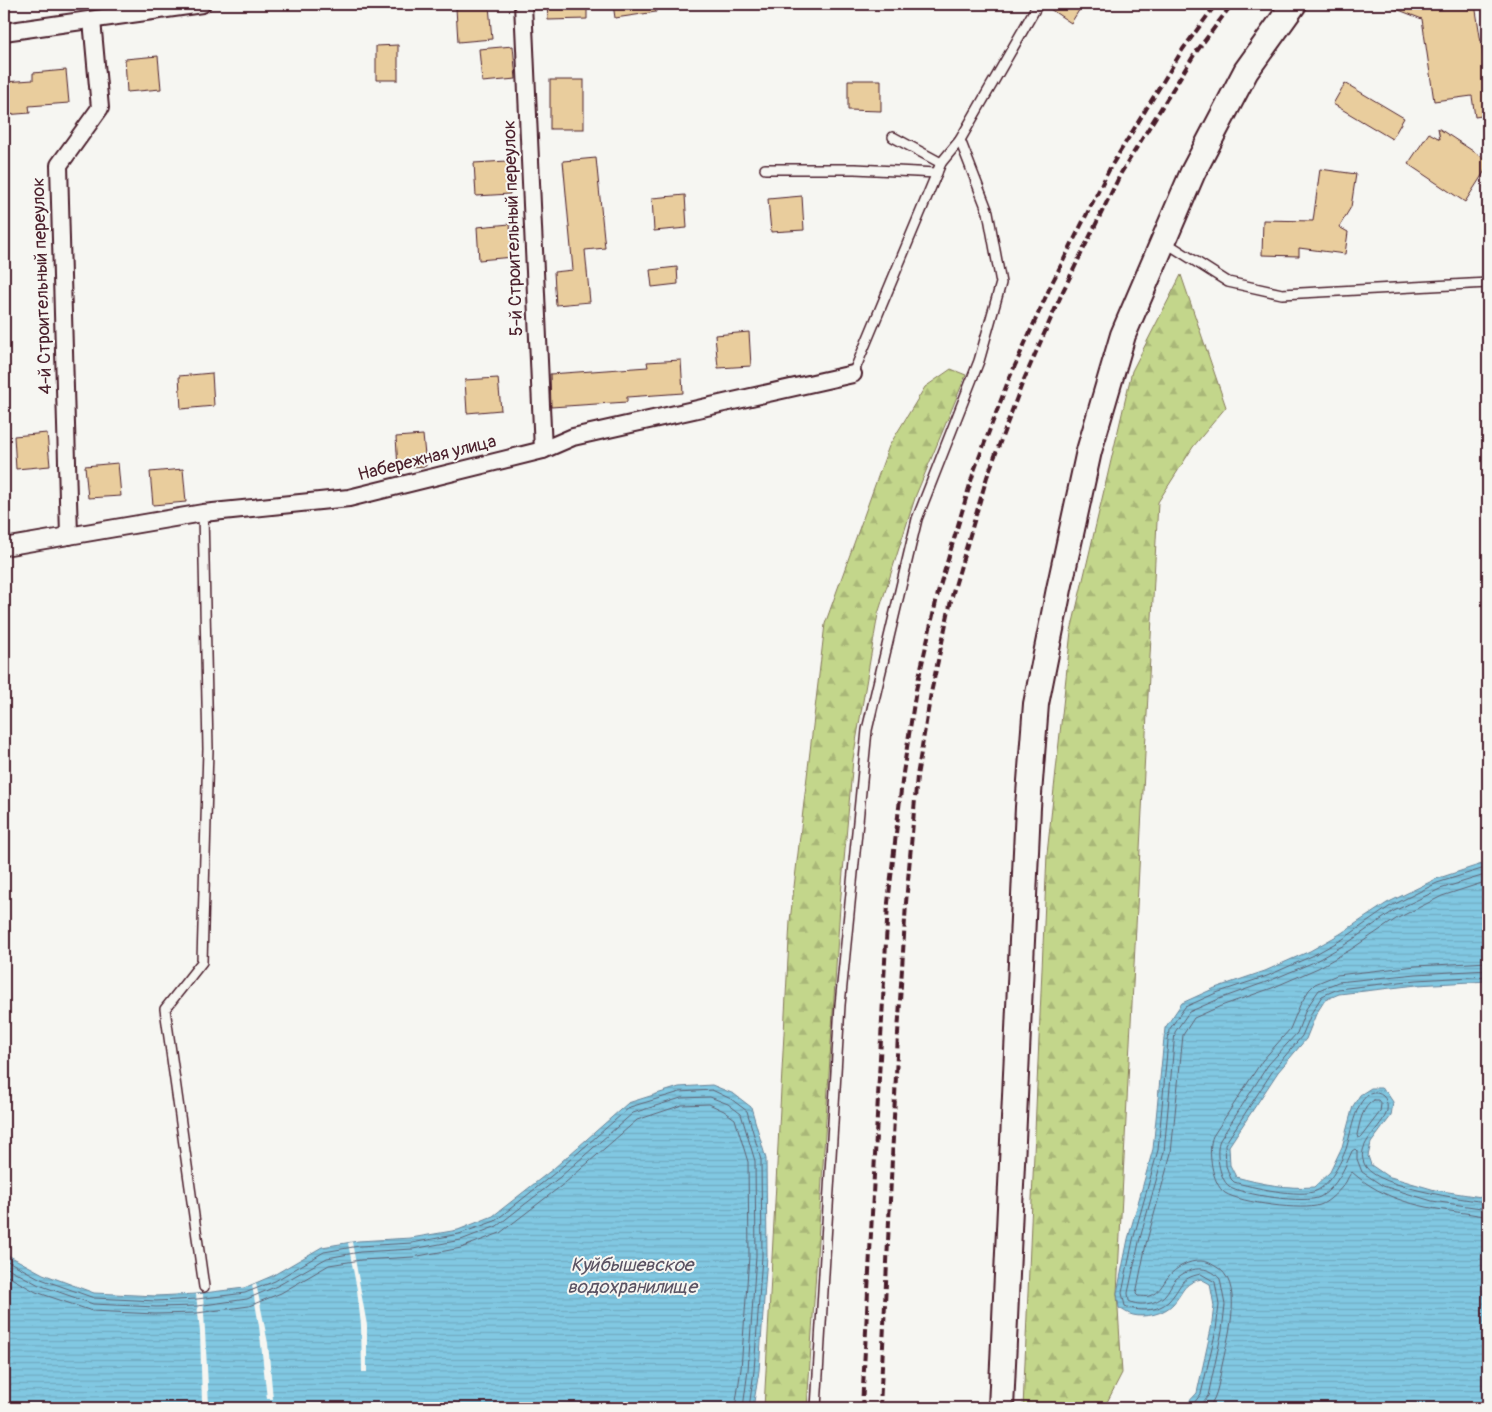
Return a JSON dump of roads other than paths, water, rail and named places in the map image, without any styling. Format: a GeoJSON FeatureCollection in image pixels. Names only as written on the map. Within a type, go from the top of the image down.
{"type":"FeatureCollection","features":[{"type":"Feature","properties":{"kind":"main road"},"geometry":{"type":"LineString","coordinates":[[1001,1408],[1028,807],[1036,704],[1059,589],[1089,451],[1124,335],[1192,172],[1246,70],[1294,4]]}},
{"type":"Feature","properties":{"kind":"street"},"geometry":{"type":"LineString","coordinates":[[4,32],[92,20],[161,7],[202,4]]}},
{"type":"Feature","properties":{"kind":"street","name":"5-й Строительный переулок"},"geometry":{"type":"LineString","coordinates":[[523,4],[543,450]]}},
{"type":"Feature","properties":{"kind":"street","name":"4-й Строительный переулок"},"geometry":{"type":"LineString","coordinates":[[69,536],[59,165],[100,108],[92,20]]}},
{"type":"Feature","properties":{"kind":"street","name":"Набережная улица"},"geometry":{"type":"LineString","coordinates":[[4,547],[203,513],[350,498],[543,450],[573,437],[853,374]]}},
{"type":"Feature","properties":{"kind":"lane"},"geometry":{"type":"LineString","coordinates":[[853,374],[941,163],[960,140],[1038,4]]}},
{"type":"Feature","properties":{"kind":"lane"},"geometry":{"type":"LineString","coordinates":[[4,27],[4,32]]}},
{"type":"Feature","properties":{"kind":"lane"},"geometry":{"type":"LineString","coordinates":[[893,137],[941,163]]}},
{"type":"Feature","properties":{"kind":"lane"},"geometry":{"type":"LineString","coordinates":[[816,1408],[840,1005],[867,730],[917,519],[979,361],[1001,283],[988,212],[960,140]]}},
{"type":"Feature","properties":{"kind":"lane"},"geometry":{"type":"LineString","coordinates":[[765,169],[855,169],[937,173]]}},
{"type":"Feature","properties":{"kind":"lane"},"geometry":{"type":"LineString","coordinates":[[1163,241],[1228,282],[1282,294],[1488,283]]}},
{"type":"Feature","properties":{"kind":"lane"},"geometry":{"type":"LineString","coordinates":[[203,513],[208,749],[202,962],[165,1009],[204,1287]]}},
{"type":"Feature","properties":{"kind":"water"},"geometry":{"type":"Polygon","coordinates":[[[1488,862],[1488,981],[1417,985],[1339,994],[1325,1000],[1316,1014],[1306,1039],[1278,1072],[1229,1146],[1230,1165],[1236,1177],[1275,1185],[1314,1187],[1330,1172],[1342,1147],[1353,1106],[1360,1095],[1371,1088],[1381,1088],[1387,1093],[1393,1102],[1391,1116],[1371,1143],[1368,1156],[1371,1165],[1387,1176],[1435,1190],[1488,1198],[1488,1408],[1183,1408],[1197,1393],[1211,1329],[1214,1306],[1210,1284],[1201,1279],[1190,1283],[1169,1307],[1160,1313],[1149,1315],[1133,1315],[1119,1308],[1117,1293],[1128,1239],[1153,1149],[1165,1028],[1182,1003],[1215,988],[1265,971],[1310,951],[1387,903],[1436,879],[1488,862]]]}},
{"type":"Feature","properties":{"kind":"water","name":"Куйбышевское водохранилище"},"geometry":{"type":"Polygon","coordinates":[[[712,1085],[734,1094],[751,1107],[766,1159],[767,1256],[759,1371],[753,1408],[4,1408],[4,1253],[43,1274],[94,1293],[156,1296],[196,1294],[244,1288],[272,1276],[322,1247],[358,1241],[411,1238],[458,1230],[493,1216],[553,1169],[628,1103],[679,1087],[712,1085]]]}},
{"type":"Feature","properties":{"kind":"railway"},"geometry":{"type":"LineString","coordinates":[[862,1408],[888,903],[903,773],[916,690],[938,593],[974,471],[1009,379],[1051,285],[1110,168],[1183,49],[1216,4]]}},
{"type":"Feature","properties":{"kind":"railway"},"geometry":{"type":"LineString","coordinates":[[880,1408],[898,1034],[906,903],[917,776],[931,693],[952,596],[987,477],[1022,384],[1063,291],[1121,173],[1194,55],[1232,4]]}}]}
